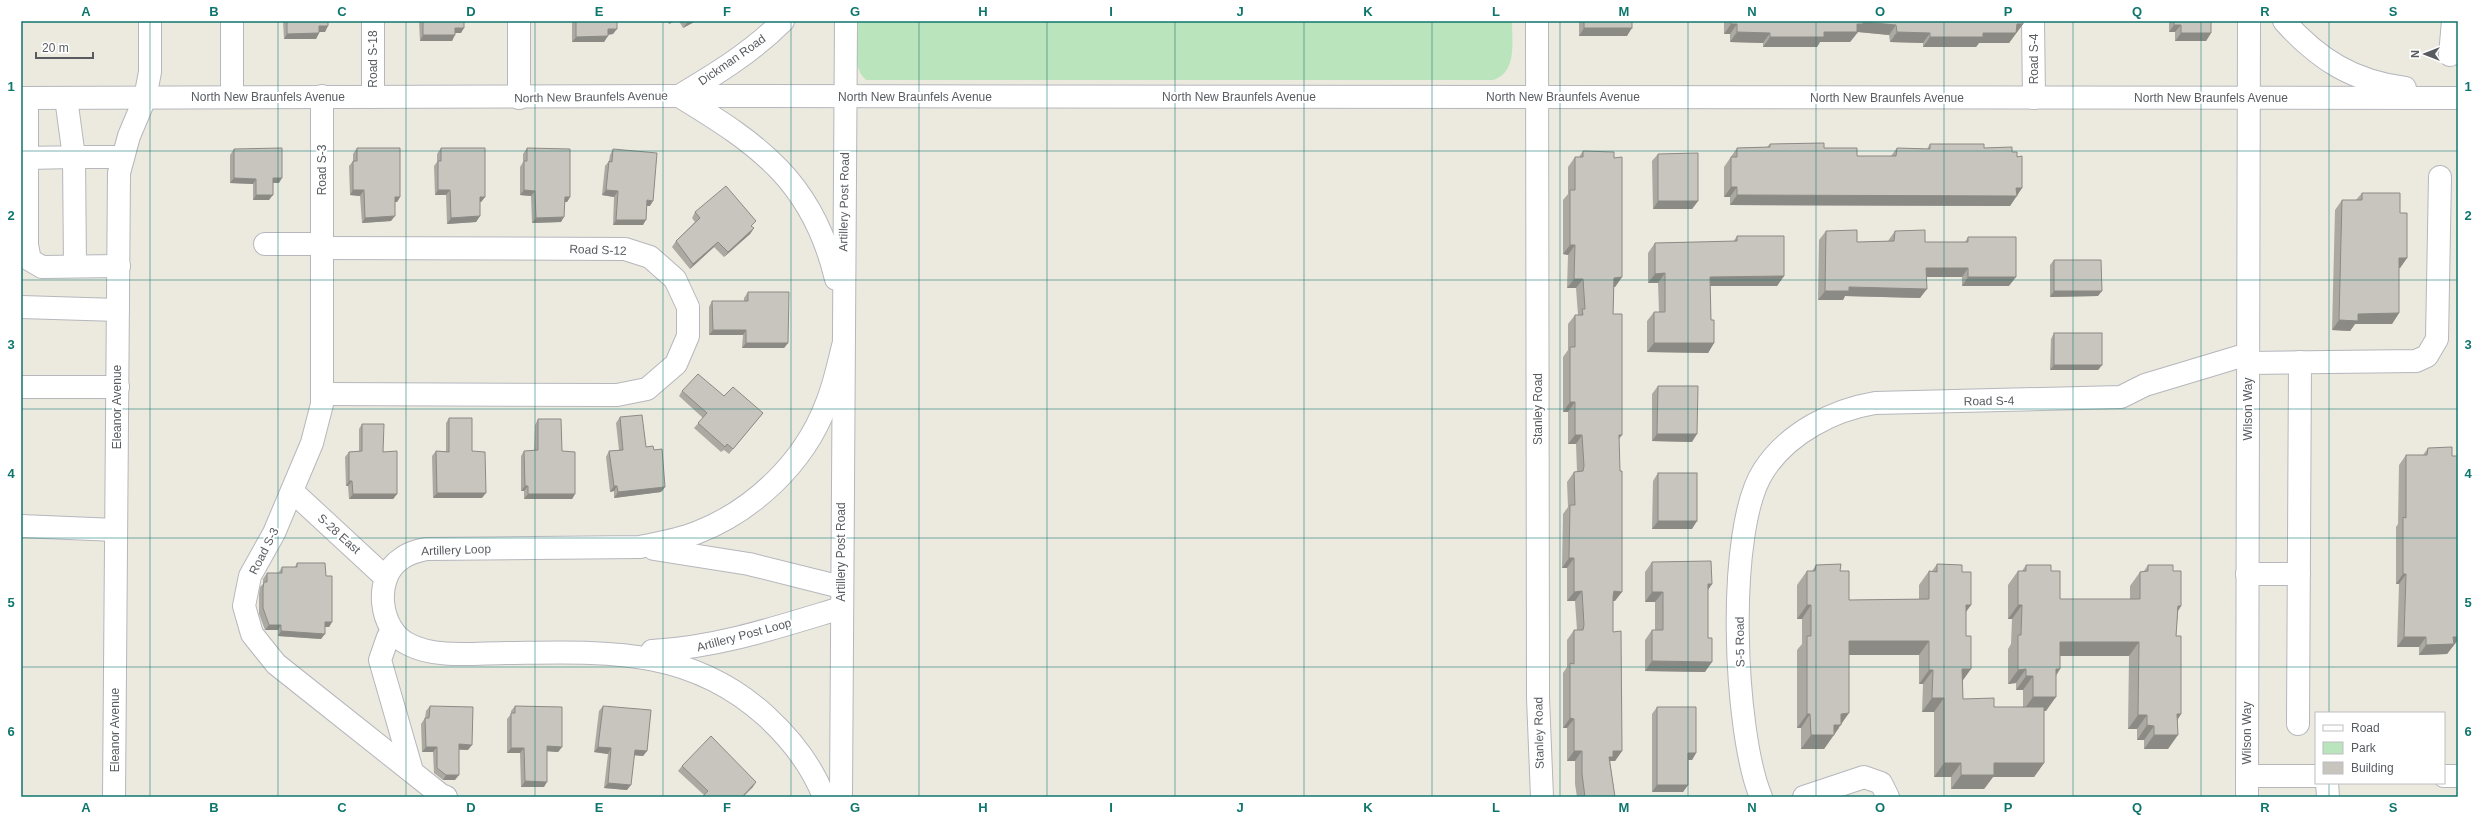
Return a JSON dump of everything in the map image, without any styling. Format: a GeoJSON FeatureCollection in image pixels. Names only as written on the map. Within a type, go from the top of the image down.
{"type":"FeatureCollection","features":[{"type":"Feature","properties":{"kind":"street","name":"Eleanor Avenue"},"geometry":{"type":"LineString","coordinates":[[114,797],[119,173],[128,136],[145,98],[150,72],[150,21]]}},
{"type":"Feature","properties":{"kind":"street"},"geometry":{"type":"LineString","coordinates":[[232,21],[232,97]]}},
{"type":"Feature","properties":{"kind":"street","name":"Road S-18"},"geometry":{"type":"LineString","coordinates":[[373,21],[373,97]]}},
{"type":"Feature","properties":{"kind":"street"},"geometry":{"type":"LineString","coordinates":[[519,21],[519,98]]}},
{"type":"Feature","properties":{"kind":"street","name":"Dickman Road"},"geometry":{"type":"LineString","coordinates":[[679,96],[752,48],[783,21]]}},
{"type":"Feature","properties":{"kind":"street"},"geometry":{"type":"LineString","coordinates":[[846,21],[846,97]]}},
{"type":"Feature","properties":{"kind":"street","name":"Stanley Road"},"geometry":{"type":"LineString","coordinates":[[1537,21],[1538,698],[1542,797]]}},
{"type":"Feature","properties":{"kind":"street","name":"Road S-4"},"geometry":{"type":"LineString","coordinates":[[2033,21],[2034,98]]}},
{"type":"Feature","properties":{"kind":"street","name":"Wilson Way"},"geometry":{"type":"LineString","coordinates":[[2247,787],[2249,21]]}},
{"type":"Feature","properties":{"kind":"street"},"geometry":{"type":"LineString","coordinates":[[2284,21],[2308,47],[2344,70],[2386,85],[2458,97]]}},
{"type":"Feature","properties":{"kind":"street"},"geometry":{"type":"LineString","coordinates":[[2450,55],[2453,21]]}},
{"type":"Feature","properties":{"kind":"street","name":"North New Braunfels Avenue"},"geometry":{"type":"LineString","coordinates":[[24,98],[322,96],[519,98],[679,96],[2034,98],[2458,97]]}},
{"type":"Feature","properties":{"kind":"street","name":"Road S-3"},"geometry":{"type":"LineString","coordinates":[[322,96],[322,404],[312,443],[292,491],[274,533],[250,576],[244,606],[252,634],[276,664],[446,797]]}},
{"type":"Feature","properties":{"kind":"street","name":"Artillery Post Road"},"geometry":{"type":"LineString","coordinates":[[679,96],[755,146],[788,177],[810,209],[823,236],[843,308]]}},
{"type":"Feature","properties":{"kind":"street","name":"Artillery Post Road"},"geometry":{"type":"LineString","coordinates":[[841,797],[843,308],[846,97]]}},
{"type":"Feature","properties":{"kind":"street"},"geometry":{"type":"LineString","coordinates":[[24,98],[27,158],[27,245],[30,260],[42,266],[118,266]]}},
{"type":"Feature","properties":{"kind":"street"},"geometry":{"type":"LineString","coordinates":[[66,98],[74,157],[75,266]]}},
{"type":"Feature","properties":{"kind":"street"},"geometry":{"type":"LineString","coordinates":[[27,158],[123,157]]}},
{"type":"Feature","properties":{"kind":"street","name":"Road S-4"},"geometry":{"type":"LineString","coordinates":[[1754,487],[1777,452],[1793,439],[1821,420],[1858,406],[1876,403],[2121,397],[2145,385],[2248,359],[2300,362],[2416,361],[2427,356],[2437,339],[2440,177]]}},
{"type":"Feature","properties":{"kind":"street"},"geometry":{"type":"LineString","coordinates":[[265,244],[322,246]]}},
{"type":"Feature","properties":{"kind":"street","name":"Road S-12"},"geometry":{"type":"LineString","coordinates":[[322,246],[625,250],[650,257],[675,279],[688,307],[688,336],[676,364],[653,384],[647,388],[617,395],[322,394]]}},
{"type":"Feature","properties":{"kind":"street"},"geometry":{"type":"LineString","coordinates":[[21,307],[118,310]]}},
{"type":"Feature","properties":{"kind":"street","name":"Artillery Loop"},"geometry":{"type":"LineString","coordinates":[[824,797],[797,750],[781,730],[748,700],[710,678],[682,666],[622,653],[439,653],[407,644],[394,633],[386,615],[383,599],[386,578],[399,559],[426,549],[640,546],[673,541],[717,524],[757,498],[790,466],[812,434],[826,405],[843,346]]}},
{"type":"Feature","properties":{"kind":"street"},"geometry":{"type":"LineString","coordinates":[[2298,724],[2300,362]]}},
{"type":"Feature","properties":{"kind":"street"},"geometry":{"type":"LineString","coordinates":[[21,387],[118,387]]}},
{"type":"Feature","properties":{"kind":"street","name":"S-5 Road"},"geometry":{"type":"LineString","coordinates":[[1754,487],[1747,512],[1740,555],[1738,638],[1742,705],[1747,746],[1754,782],[1761,797]]}},
{"type":"Feature","properties":{"kind":"street","name":"S-28 East"},"geometry":{"type":"LineString","coordinates":[[292,491],[386,578]]}},
{"type":"Feature","properties":{"kind":"street"},"geometry":{"type":"LineString","coordinates":[[21,526],[116,530]]}},
{"type":"Feature","properties":{"kind":"street"},"geometry":{"type":"LineString","coordinates":[[640,546],[749,564],[841,597]]}},
{"type":"Feature","properties":{"kind":"street"},"geometry":{"type":"LineString","coordinates":[[2247,574],[2299,574]]}},
{"type":"Feature","properties":{"kind":"street","name":"Artillery Post Loop"},"geometry":{"type":"LineString","coordinates":[[622,653],[691,649],[744,637],[841,597]]}},
{"type":"Feature","properties":{"kind":"street"},"geometry":{"type":"LineString","coordinates":[[394,633],[388,637],[380,660],[412,771]]}},
{"type":"Feature","properties":{"kind":"street"},"geometry":{"type":"LineString","coordinates":[[2247,787],[2315,776]]}},
{"type":"Feature","properties":{"kind":"street"},"geometry":{"type":"LineString","coordinates":[[2445,776],[2458,776]]}},
{"type":"Feature","properties":{"kind":"street"},"geometry":{"type":"LineString","coordinates":[[1816,795],[1864,777],[1881,783],[1888,797]]}},
{"type":"Feature","properties":{"kind":"street"},"geometry":{"type":"LineString","coordinates":[[2327,784],[2328,797]]}},
{"type":"Feature","properties":{"kind":"green space"},"geometry":{"type":"Polygon","coordinates":[[[856,21],[1512,21],[1512,56],[1506,71],[1501,76],[1493,80],[866,80],[858,68],[856,60],[856,21]]]}},
{"type":"Feature","properties":{"kind":"building"},"geometry":{"type":"Polygon","coordinates":[[[287,21],[328,21],[328,26],[319,26],[319,33],[287,34],[287,21]]]}},
{"type":"Feature","properties":{"kind":"building"},"geometry":{"type":"Polygon","coordinates":[[[423,21],[464,21],[464,28],[455,28],[455,35],[423,35],[423,21]]]}},
{"type":"Feature","properties":{"kind":"building"},"geometry":{"type":"Polygon","coordinates":[[[576,21],[617,21],[617,29],[608,29],[608,36],[576,37],[576,21]]]}},
{"type":"Feature","properties":{"kind":"building"},"geometry":{"type":"Polygon","coordinates":[[[1584,21],[1632,21],[1632,28],[1584,28],[1584,21]]]}},
{"type":"Feature","properties":{"kind":"building"},"geometry":{"type":"Polygon","coordinates":[[[1731,21],[2023,21],[2023,24],[2017,24],[2016,33],[1983,33],[1983,37],[1930,37],[1930,33],[1897,32],[1896,25],[1863,22],[1863,24],[1857,24],[1857,32],[1824,32],[1824,37],[1770,37],[1770,33],[1737,32],[1737,24],[1731,24],[1731,21]]]}},
{"type":"Feature","properties":{"kind":"building"},"geometry":{"type":"Polygon","coordinates":[[[2174,21],[2211,21],[2211,33],[2181,33],[2181,25],[2174,25],[2174,21]]]}},
{"type":"Feature","properties":{"kind":"building"},"geometry":{"type":"Polygon","coordinates":[[[1824,143],[1824,148],[1857,148],[1857,156],[1896,156],[1897,148],[1930,149],[1930,144],[1984,144],[1984,148],[2012,147],[2012,152],[2017,152],[2017,157],[2022,156],[2022,188],[2016,188],[2017,196],[1737,195],[1737,187],[1731,187],[1731,157],[1737,157],[1737,148],[1770,147],[1770,144],[1824,143]]]}},
{"type":"Feature","properties":{"kind":"building"},"geometry":{"type":"Polygon","coordinates":[[[282,148],[282,178],[273,178],[273,195],[256,195],[256,179],[234,178],[234,149],[282,148]]]}},
{"type":"Feature","properties":{"kind":"building"},"geometry":{"type":"Polygon","coordinates":[[[357,148],[400,148],[400,197],[395,197],[395,216],[365,218],[364,190],[353,190],[353,161],[357,161],[357,148]]]}},
{"type":"Feature","properties":{"kind":"building"},"geometry":{"type":"Polygon","coordinates":[[[441,148],[485,148],[485,197],[480,197],[480,216],[451,218],[450,190],[438,190],[438,161],[441,161],[441,148]]]}},
{"type":"Feature","properties":{"kind":"building"},"geometry":{"type":"Polygon","coordinates":[[[527,148],[570,149],[570,197],[565,197],[564,217],[536,218],[535,191],[524,190],[524,161],[527,161],[527,148]]]}},
{"type":"Feature","properties":{"kind":"building"},"geometry":{"type":"Polygon","coordinates":[[[613,149],[657,153],[653,201],[647,200],[646,220],[616,220],[618,191],[606,190],[609,161],[612,162],[613,149]]]}},
{"type":"Feature","properties":{"kind":"building"},"geometry":{"type":"Polygon","coordinates":[[[1583,151],[1614,152],[1614,158],[1622,157],[1622,277],[1614,278],[1613,314],[1622,314],[1622,435],[1619,435],[1620,471],[1622,471],[1622,592],[1614,591],[1613,632],[1621,631],[1622,751],[1613,751],[1613,757],[1609,757],[1615,797],[1585,797],[1582,774],[1582,751],[1574,751],[1574,719],[1570,718],[1570,663],[1574,664],[1574,630],[1583,630],[1584,625],[1582,591],[1574,592],[1574,558],[1569,558],[1570,505],[1575,505],[1574,472],[1583,471],[1584,466],[1582,435],[1575,435],[1575,402],[1570,402],[1570,347],[1575,347],[1575,315],[1583,315],[1582,309],[1585,309],[1583,279],[1574,279],[1575,245],[1570,245],[1570,190],[1575,190],[1575,157],[1583,157],[1583,151]]]}},
{"type":"Feature","properties":{"kind":"building"},"geometry":{"type":"Polygon","coordinates":[[[1698,153],[1698,201],[1658,201],[1658,154],[1698,153]]]}},
{"type":"Feature","properties":{"kind":"building"},"geometry":{"type":"Polygon","coordinates":[[[726,186],[756,221],[751,226],[754,228],[728,252],[718,242],[693,264],[676,241],[700,218],[695,212],[726,186]]]}},
{"type":"Feature","properties":{"kind":"building"},"geometry":{"type":"Polygon","coordinates":[[[2362,193],[2400,193],[2400,213],[2407,213],[2407,258],[2399,258],[2399,313],[2358,314],[2358,321],[2339,320],[2342,200],[2362,200],[2362,193]]]}},
{"type":"Feature","properties":{"kind":"building"},"geometry":{"type":"Polygon","coordinates":[[[1857,230],[1857,242],[1894,241],[1895,231],[1925,230],[1925,242],[1968,242],[1968,237],[2016,237],[2016,277],[1968,277],[1968,268],[1926,268],[1927,289],[1849,287],[1849,291],[1825,291],[1826,231],[1857,230]]]}},
{"type":"Feature","properties":{"kind":"building"},"geometry":{"type":"Polygon","coordinates":[[[1737,236],[1784,236],[1784,276],[1710,277],[1711,320],[1714,320],[1714,343],[1654,343],[1654,312],[1665,312],[1665,273],[1655,274],[1655,243],[1737,241],[1737,236]]]}},
{"type":"Feature","properties":{"kind":"building"},"geometry":{"type":"Polygon","coordinates":[[[2054,260],[2101,260],[2102,291],[2054,291],[2054,260]]]}},
{"type":"Feature","properties":{"kind":"building"},"geometry":{"type":"Polygon","coordinates":[[[748,292],[789,292],[788,343],[746,343],[746,330],[713,330],[712,301],[748,301],[748,292]]]}},
{"type":"Feature","properties":{"kind":"building"},"geometry":{"type":"Polygon","coordinates":[[[2054,333],[2102,333],[2102,365],[2054,365],[2054,333]]]}},
{"type":"Feature","properties":{"kind":"building"},"geometry":{"type":"Polygon","coordinates":[[[698,374],[724,396],[733,387],[763,413],[733,449],[727,444],[725,447],[698,423],[707,413],[682,391],[698,374]]]}},
{"type":"Feature","properties":{"kind":"building"},"geometry":{"type":"Polygon","coordinates":[[[1658,386],[1698,386],[1697,434],[1657,434],[1658,386]]]}},
{"type":"Feature","properties":{"kind":"building"},"geometry":{"type":"Polygon","coordinates":[[[642,415],[646,447],[653,446],[654,450],[662,449],[665,487],[618,492],[617,486],[614,486],[609,451],[623,450],[620,417],[642,415]]]}},
{"type":"Feature","properties":{"kind":"building"},"geometry":{"type":"Polygon","coordinates":[[[449,418],[472,418],[472,451],[485,452],[486,493],[437,493],[436,451],[449,452],[449,418]]]}},
{"type":"Feature","properties":{"kind":"building"},"geometry":{"type":"Polygon","coordinates":[[[538,419],[561,419],[562,451],[575,452],[575,494],[528,494],[528,486],[525,486],[524,451],[538,450],[538,419]]]}},
{"type":"Feature","properties":{"kind":"building"},"geometry":{"type":"Polygon","coordinates":[[[362,424],[384,424],[383,452],[397,451],[397,494],[353,494],[352,481],[349,481],[349,452],[362,451],[362,424]]]}},
{"type":"Feature","properties":{"kind":"building"},"geometry":{"type":"Polygon","coordinates":[[[2452,447],[2452,456],[2458,456],[2458,637],[2453,637],[2454,644],[2426,645],[2426,637],[2404,637],[2406,574],[2403,574],[2403,517],[2406,518],[2406,455],[2427,455],[2428,448],[2452,447]]]}},
{"type":"Feature","properties":{"kind":"building"},"geometry":{"type":"Polygon","coordinates":[[[1658,473],[1697,473],[1697,521],[1658,521],[1658,473]]]}},
{"type":"Feature","properties":{"kind":"building"},"geometry":{"type":"Polygon","coordinates":[[[1711,561],[1712,584],[1708,584],[1708,638],[1712,638],[1712,662],[1652,661],[1652,630],[1663,630],[1663,592],[1652,592],[1652,562],[1711,561]]]}},
{"type":"Feature","properties":{"kind":"building"},"geometry":{"type":"Polygon","coordinates":[[[297,563],[325,563],[326,576],[332,576],[332,622],[325,622],[325,634],[281,631],[281,625],[269,625],[263,608],[263,588],[264,582],[267,582],[267,573],[282,573],[282,567],[297,567],[297,563]]]}},
{"type":"Feature","properties":{"kind":"building"},"geometry":{"type":"Polygon","coordinates":[[[1841,564],[1840,571],[1849,571],[1849,600],[1929,599],[1929,571],[1937,572],[1937,564],[1962,565],[1962,572],[1971,572],[1971,605],[1966,605],[1966,636],[1971,636],[1971,669],[1962,669],[1963,699],[1994,698],[1994,707],[2044,707],[2044,763],[1994,763],[1994,775],[1961,775],[1961,763],[1944,763],[1944,698],[1932,698],[1933,670],[1929,670],[1929,641],[1849,641],[1849,713],[1841,714],[1841,725],[1834,725],[1834,735],[1811,735],[1810,714],[1807,714],[1807,636],[1811,636],[1811,605],[1807,605],[1807,571],[1815,571],[1816,565],[1841,564]]]}},
{"type":"Feature","properties":{"kind":"building"},"geometry":{"type":"Polygon","coordinates":[[[2026,565],[2051,565],[2051,571],[2060,571],[2060,599],[2140,599],[2140,572],[2148,571],[2148,565],[2173,565],[2173,571],[2181,571],[2181,606],[2178,606],[2176,636],[2181,636],[2181,714],[2177,714],[2178,735],[2154,735],[2154,726],[2147,725],[2147,715],[2138,715],[2139,642],[2060,642],[2060,669],[2056,669],[2056,697],[2033,697],[2033,676],[2026,676],[2026,669],[2018,670],[2018,635],[2021,635],[2022,605],[2018,605],[2018,571],[2026,571],[2026,565]]]}},
{"type":"Feature","properties":{"kind":"building"},"geometry":{"type":"Polygon","coordinates":[[[430,706],[473,707],[472,745],[459,744],[459,775],[446,775],[437,768],[437,747],[426,747],[425,718],[429,718],[430,706]]]}},
{"type":"Feature","properties":{"kind":"building"},"geometry":{"type":"Polygon","coordinates":[[[515,706],[562,707],[562,747],[547,746],[547,782],[525,781],[524,748],[511,748],[511,713],[515,713],[515,706]]]}},
{"type":"Feature","properties":{"kind":"building"},"geometry":{"type":"Polygon","coordinates":[[[603,706],[651,710],[647,751],[635,750],[631,785],[608,783],[611,748],[598,747],[603,706]]]}},
{"type":"Feature","properties":{"kind":"building"},"geometry":{"type":"Polygon","coordinates":[[[1657,707],[1696,707],[1696,753],[1688,753],[1688,785],[1657,785],[1657,707]]]}},
{"type":"Feature","properties":{"kind":"building"},"geometry":{"type":"Polygon","coordinates":[[[711,736],[756,782],[742,797],[702,797],[708,791],[682,766],[711,736]]]}}]}
